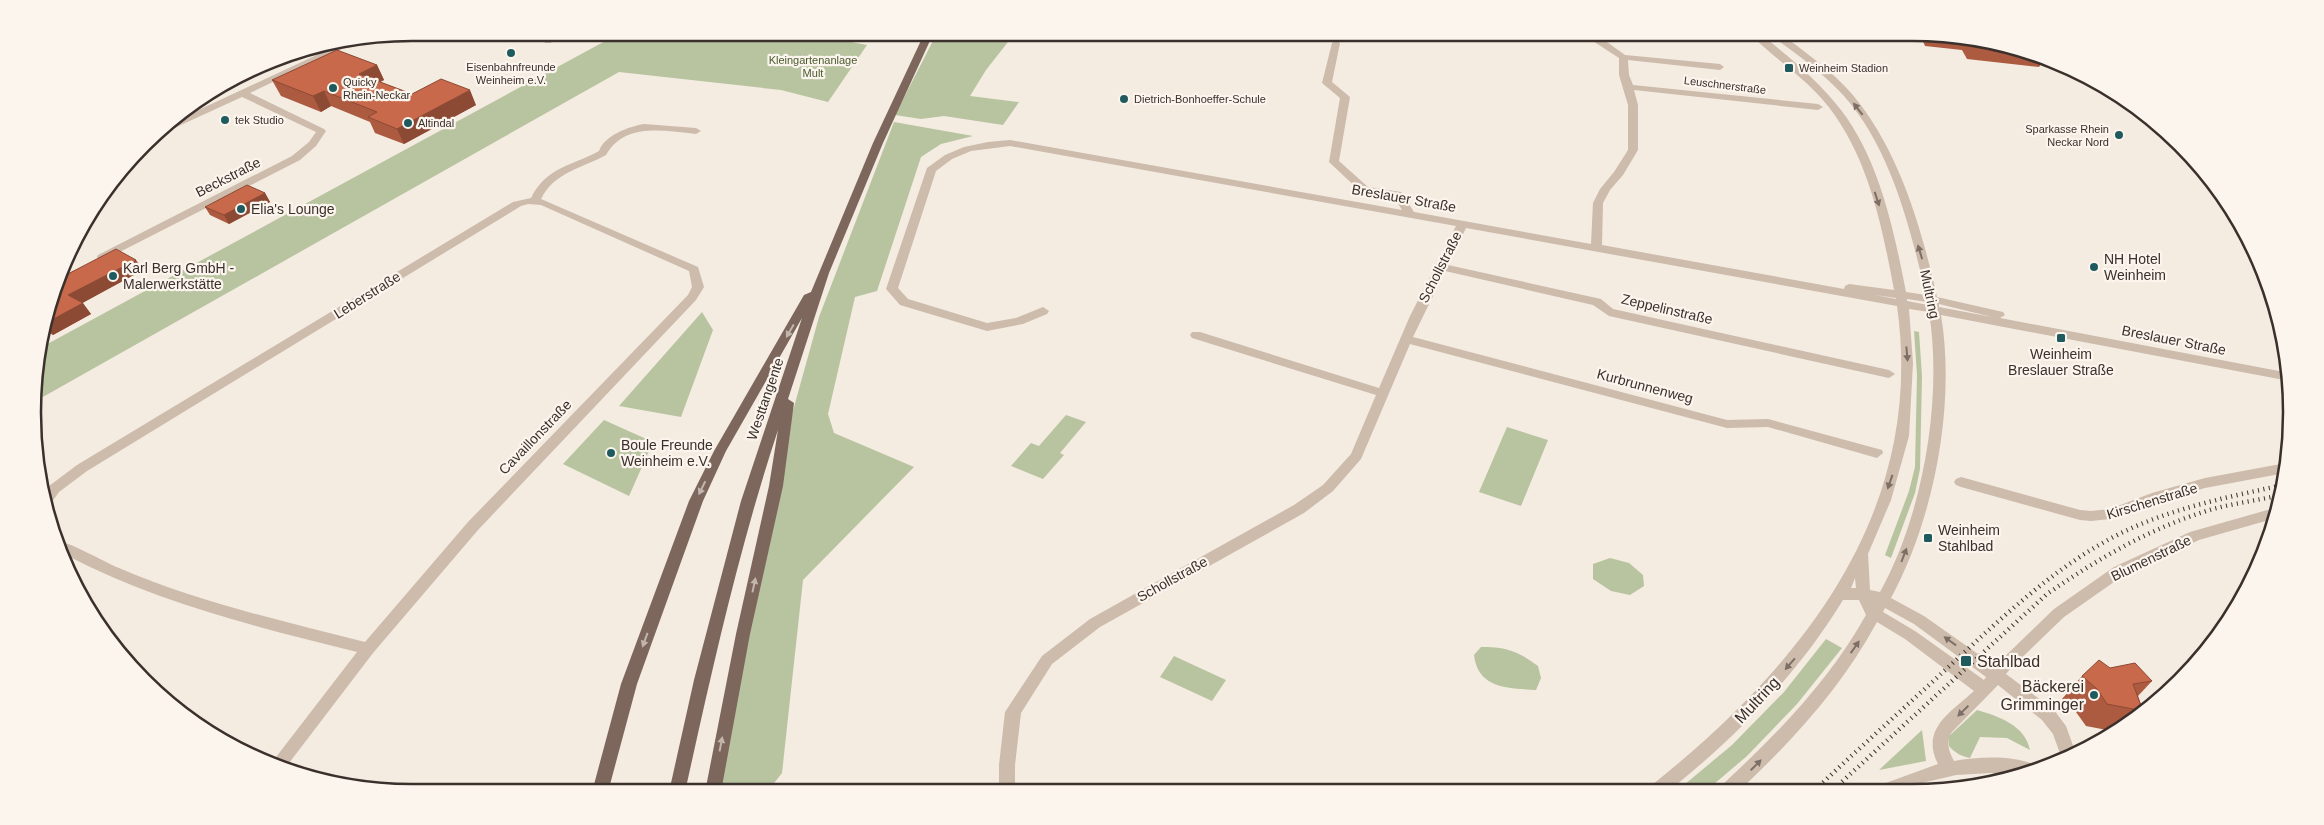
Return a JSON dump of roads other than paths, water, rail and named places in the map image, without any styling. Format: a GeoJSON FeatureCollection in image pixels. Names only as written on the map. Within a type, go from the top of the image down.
{"type":"FeatureCollection","features":[{"type":"Feature","properties":{"kind":"main road","name":"Westtangente"},"geometry":{"type":"LineString","coordinates":[[680,784],[702,680],[748,501],[823,273],[878,143],[926,41]]}},
{"type":"Feature","properties":{"kind":"main road"},"geometry":{"type":"LineString","coordinates":[[602,784],[629,684],[696,501],[720,451],[823,273]]}},
{"type":"Feature","properties":{"kind":"main road"},"geometry":{"type":"LineString","coordinates":[[715,784],[776,486],[792,371]]}},
{"type":"Feature","properties":{"kind":"street","name":"Leuschnerstraße"},"geometry":{"type":"LineString","coordinates":[[1599,41],[1623,57],[1720,67]]}},
{"type":"Feature","properties":{"kind":"street","name":"Multring"},"geometry":{"type":"LineString","coordinates":[[1665,784],[1716,742],[1791,664],[1841,595],[1874,528],[1897,462],[1903,434],[1908,373],[1902,299],[1884,220],[1858,145],[1835,110],[1810,80],[1763,41]]}},
{"type":"Feature","properties":{"kind":"street","name":"Multring"},"geometry":{"type":"LineString","coordinates":[[1735,784],[1769,753],[1809,710],[1856,646],[1876,615],[1897,572],[1917,521],[1931,473],[1939,410],[1937,331],[1933,305],[1911,222],[1884,150],[1870,126],[1832,78],[1784,41]]}},
{"type":"Feature","properties":{"kind":"street"},"geometry":{"type":"LineString","coordinates":[[1336,43],[1327,83],[1345,97],[1334,162],[1365,190],[1396,194],[1411,215]]}},
{"type":"Feature","properties":{"kind":"street"},"geometry":{"type":"LineString","coordinates":[[183,120],[338,48]]}},
{"type":"Feature","properties":{"kind":"street"},"geometry":{"type":"LineString","coordinates":[[1596,248],[1598,204],[1605,189],[1633,150],[1634,117],[1629,87],[1624,75],[1623,57]]}},
{"type":"Feature","properties":{"kind":"street","name":"Leuschnerstraße"},"geometry":{"type":"LineString","coordinates":[[1629,87],[1818,107]]}},
{"type":"Feature","properties":{"kind":"street","name":"Beckstraße"},"geometry":{"type":"LineString","coordinates":[[96,260],[296,158],[313,144],[321,131],[242,93]]}},
{"type":"Feature","properties":{"kind":"street"},"geometry":{"type":"LineString","coordinates":[[535,201],[544,183],[575,164],[592,160],[603,153],[606,145],[632,130],[654,126],[696,131]]}},
{"type":"Feature","properties":{"kind":"street","name":"Breslauer Straße"},"geometry":{"type":"LineString","coordinates":[[1043,311],[1020,321],[998,326],[976,325],[904,302],[892,289],[931,170],[943,159],[959,150],[981,144],[1010,143],[1793,283],[2001,316],[2054,333],[2281,375]]}},
{"type":"Feature","properties":{"kind":"street","name":"Leberstraße"},"geometry":{"type":"LineString","coordinates":[[50,494],[82,468],[504,210],[517,204],[535,201]]}},
{"type":"Feature","properties":{"kind":"street","name":"Cavaillonstraße"},"geometry":{"type":"LineString","coordinates":[[282,760],[368,649],[477,520],[692,297],[698,287],[694,269],[543,202],[535,201]]}},
{"type":"Feature","properties":{"kind":"street","name":"Schollstraße"},"geometry":{"type":"LineString","coordinates":[[1007,784],[1007,765],[1013,712],[1047,660],[1095,623],[1299,509],[1328,488],[1356,456],[1406,339],[1462,224]]}},
{"type":"Feature","properties":{"kind":"street","name":"Zeppelinstraße"},"geometry":{"type":"LineString","coordinates":[[1440,268],[1597,302],[1609,312],[1889,374]]}},
{"type":"Feature","properties":{"kind":"street"},"geometry":{"type":"LineString","coordinates":[[1196,335],[1383,393]]}},
{"type":"Feature","properties":{"kind":"street","name":"Kurbrunnenweg"},"geometry":{"type":"LineString","coordinates":[[1406,339],[1727,424],[1768,423],[1877,453]]}},
{"type":"Feature","properties":{"kind":"street","name":"Kirschenstraße"},"geometry":{"type":"LineString","coordinates":[[1961,482],[2080,516],[2095,518],[2109,516],[2166,494],[2247,474],[2279,469]]}},
{"type":"Feature","properties":{"kind":"street","name":"Blumenstraße"},"geometry":{"type":"LineString","coordinates":[[1949,768],[1941,753],[1940,736],[1946,727],[1985,690],[2005,665],[2059,613],[2119,571],[2195,536],[2268,515]]}},
{"type":"Feature","properties":{"kind":"street"},"geometry":{"type":"LineString","coordinates":[[68,550],[101,568],[162,593],[368,649]]}},
{"type":"Feature","properties":{"kind":"street","name":"Multring"},"geometry":{"type":"LineString","coordinates":[[1862,555],[1863,593],[1868,607],[1876,615],[1910,635],[1985,690]]}},
{"type":"Feature","properties":{"kind":"street"},"geometry":{"type":"LineString","coordinates":[[1841,595],[1863,593],[1884,599],[1919,620],[2048,715],[2060,731],[2067,749]]}},
{"type":"Feature","properties":{"kind":"street"},"geometry":{"type":"LineString","coordinates":[[1899,784],[1912,778],[1973,764],[2019,768]]}},
{"type":"Feature","properties":{"kind":"railway"},"geometry":{"type":"LineString","coordinates":[[1822,784],[2010,611],[2081,556],[2107,540],[2170,513],[2276,487]]}},
{"type":"Feature","properties":{"kind":"railway"},"geometry":{"type":"LineString","coordinates":[[1839,784],[2047,594],[2106,556],[2147,534],[2190,516],[2213,509],[2273,497]]}},
{"type":"Feature","properties":{"kind":"place","name":"Eisenbahnfreunde Weinheim e.V."},"geometry":{"type":"Point","coordinates":[511,53]}},
{"type":"Feature","properties":{"kind":"place","name":"Weinheim Stadion"},"geometry":{"type":"Point","coordinates":[1789,68]}},
{"type":"Feature","properties":{"kind":"place","name":"Quicky Rhein-Neckar"},"geometry":{"type":"Point","coordinates":[333,88]}},
{"type":"Feature","properties":{"kind":"place","name":"Dietrich-Bonhoeffer-Schule"},"geometry":{"type":"Point","coordinates":[1124,99]}},
{"type":"Feature","properties":{"kind":"place","name":"tek Studio"},"geometry":{"type":"Point","coordinates":[225,120]}},
{"type":"Feature","properties":{"kind":"place","name":"Altindal"},"geometry":{"type":"Point","coordinates":[408,123]}},
{"type":"Feature","properties":{"kind":"place","name":"Sparkasse Rhein Neckar Nord"},"geometry":{"type":"Point","coordinates":[2119,135]}},
{"type":"Feature","properties":{"kind":"place","name":"Elia's Lounge"},"geometry":{"type":"Point","coordinates":[241,209]}},
{"type":"Feature","properties":{"kind":"place","name":"NH Hotel Weinheim"},"geometry":{"type":"Point","coordinates":[2094,267]}},
{"type":"Feature","properties":{"kind":"place","name":"Karl Berg GmbH - Malerwerkstätte"},"geometry":{"type":"Point","coordinates":[113,276]}},
{"type":"Feature","properties":{"kind":"place","name":"Weinheim Breslauer Straße"},"geometry":{"type":"Point","coordinates":[2061,338]}},
{"type":"Feature","properties":{"kind":"place","name":"Boule Freunde Weinheim e.V."},"geometry":{"type":"Point","coordinates":[611,453]}},
{"type":"Feature","properties":{"kind":"place","name":"Weinheim Stahlbad"},"geometry":{"type":"Point","coordinates":[1928,538]}},
{"type":"Feature","properties":{"kind":"place","name":"Stahlbad"},"geometry":{"type":"Point","coordinates":[1966,661]}},
{"type":"Feature","properties":{"kind":"place","name":"Bäckerei Grimminger"},"geometry":{"type":"Point","coordinates":[2094,695]}},
{"type":"Feature","properties":{"kind":"park label","name":"Kleingartenanlage Mult"},"geometry":{"type":"Point","coordinates":[813,66]}}]}
